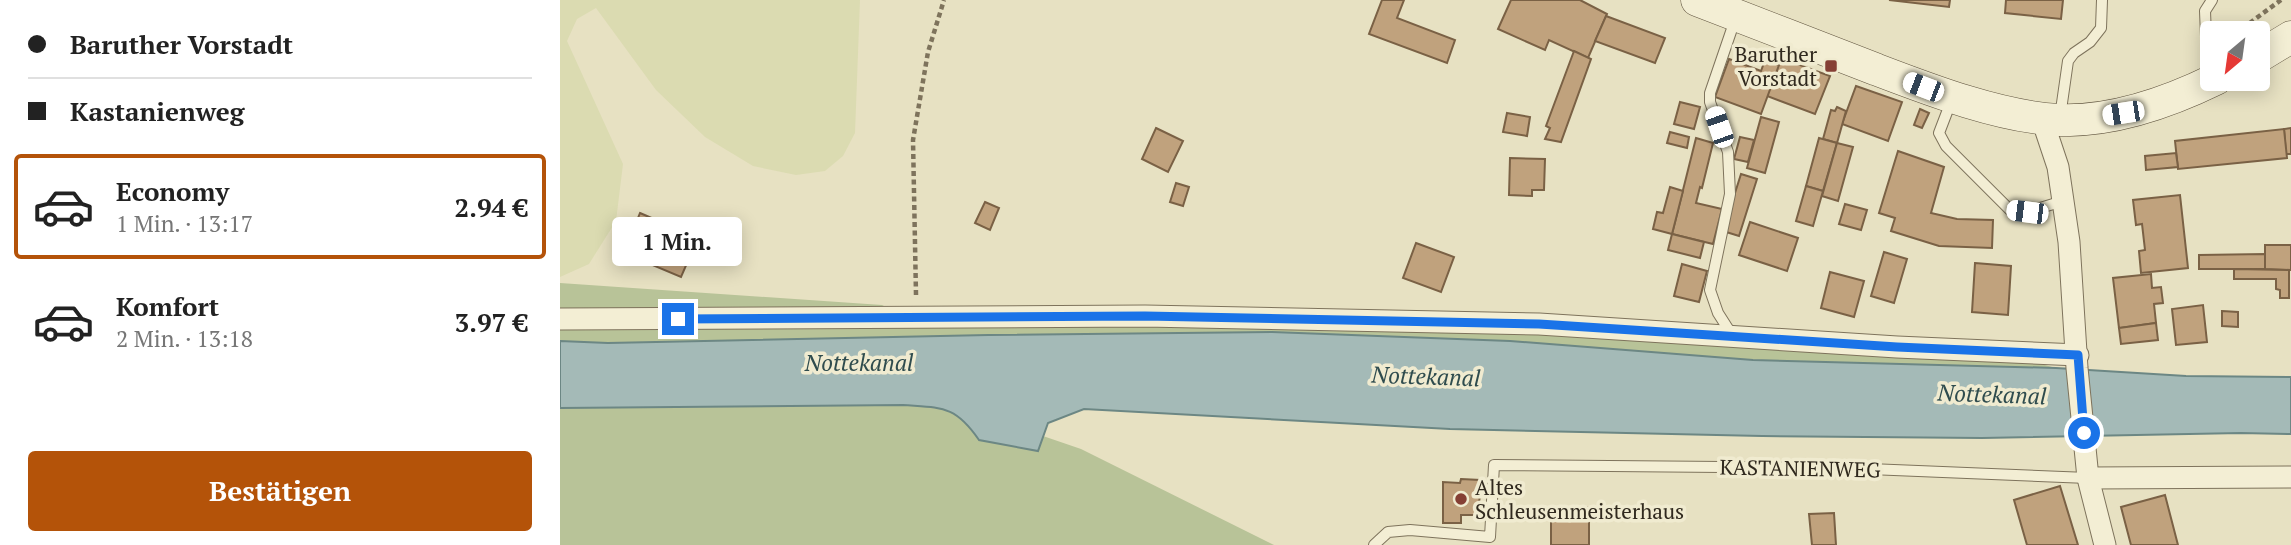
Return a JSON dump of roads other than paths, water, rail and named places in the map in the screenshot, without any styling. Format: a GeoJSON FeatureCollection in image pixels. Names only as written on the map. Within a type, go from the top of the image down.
{"type":"FeatureCollection","features":[{"type":"Feature","properties":{"kind":"main road"},"geometry":{"type":"LineString","coordinates":[[1697,0],[1923,87],[2053,119],[2123,113],[2156,104],[2200,86]]}},
{"type":"Feature","properties":{"kind":"main road"},"geometry":{"type":"LineString","coordinates":[[2270,50],[2291,37]]}},
{"type":"Feature","properties":{"kind":"street"},"geometry":{"type":"LineString","coordinates":[[2053,119],[2046,131],[2058,167],[2069,242],[2085,454],[2088,478],[2105,545]]}},
{"type":"Feature","properties":{"kind":"street"},"geometry":{"type":"LineString","coordinates":[[560,319],[1145,316],[1526,324],[1732,335],[2078,361]]}},
{"type":"Feature","properties":{"kind":"street"},"geometry":{"type":"LineString","coordinates":[[2088,478],[2291,477]]}},
{"type":"Feature","properties":{"kind":"lane"},"geometry":{"type":"LineString","coordinates":[[2053,119],[2068,61],[2074,53],[2090,42],[2101,28],[2102,0]]}},
{"type":"Feature","properties":{"kind":"lane"},"geometry":{"type":"LineString","coordinates":[[2205,21],[2205,11],[2213,0]]}},
{"type":"Feature","properties":{"kind":"lane"},"geometry":{"type":"LineString","coordinates":[[1732,335],[1718,313],[1710,290],[1730,194],[1728,152],[1710,102],[1710,93],[1737,15]]}},
{"type":"Feature","properties":{"kind":"lane"},"geometry":{"type":"LineString","coordinates":[[1953,96],[1940,133],[1946,146],[2010,210],[2027,212],[2063,201]]}},
{"type":"Feature","properties":{"kind":"lane","name":"KASTANIENWEG"},"geometry":{"type":"LineString","coordinates":[[1374,545],[1388,531],[1409,530],[1490,537],[1494,465],[1845,468],[2088,478]]}},
{"type":"Feature","properties":{"kind":"water","name":"Nottekanal"},"geometry":{"type":"Polygon","coordinates":[[[1272,332],[1510,341],[1753,360],[2056,368],[2186,376],[2291,377],[2291,434],[1982,438],[1762,436],[1450,429],[1084,409],[1048,423],[1038,451],[979,440],[955,414],[928,407],[560,408],[560,341],[608,343],[1272,332]]]}},
{"type":"Feature","properties":{"kind":"place","name":"Baruther Vorstadt"},"geometry":{"type":"Point","coordinates":[1831,66]}},
{"type":"Feature","properties":{"kind":"place","name":"Altes Schleusenmeisterhaus"},"geometry":{"type":"Point","coordinates":[1461,499]}}]}
